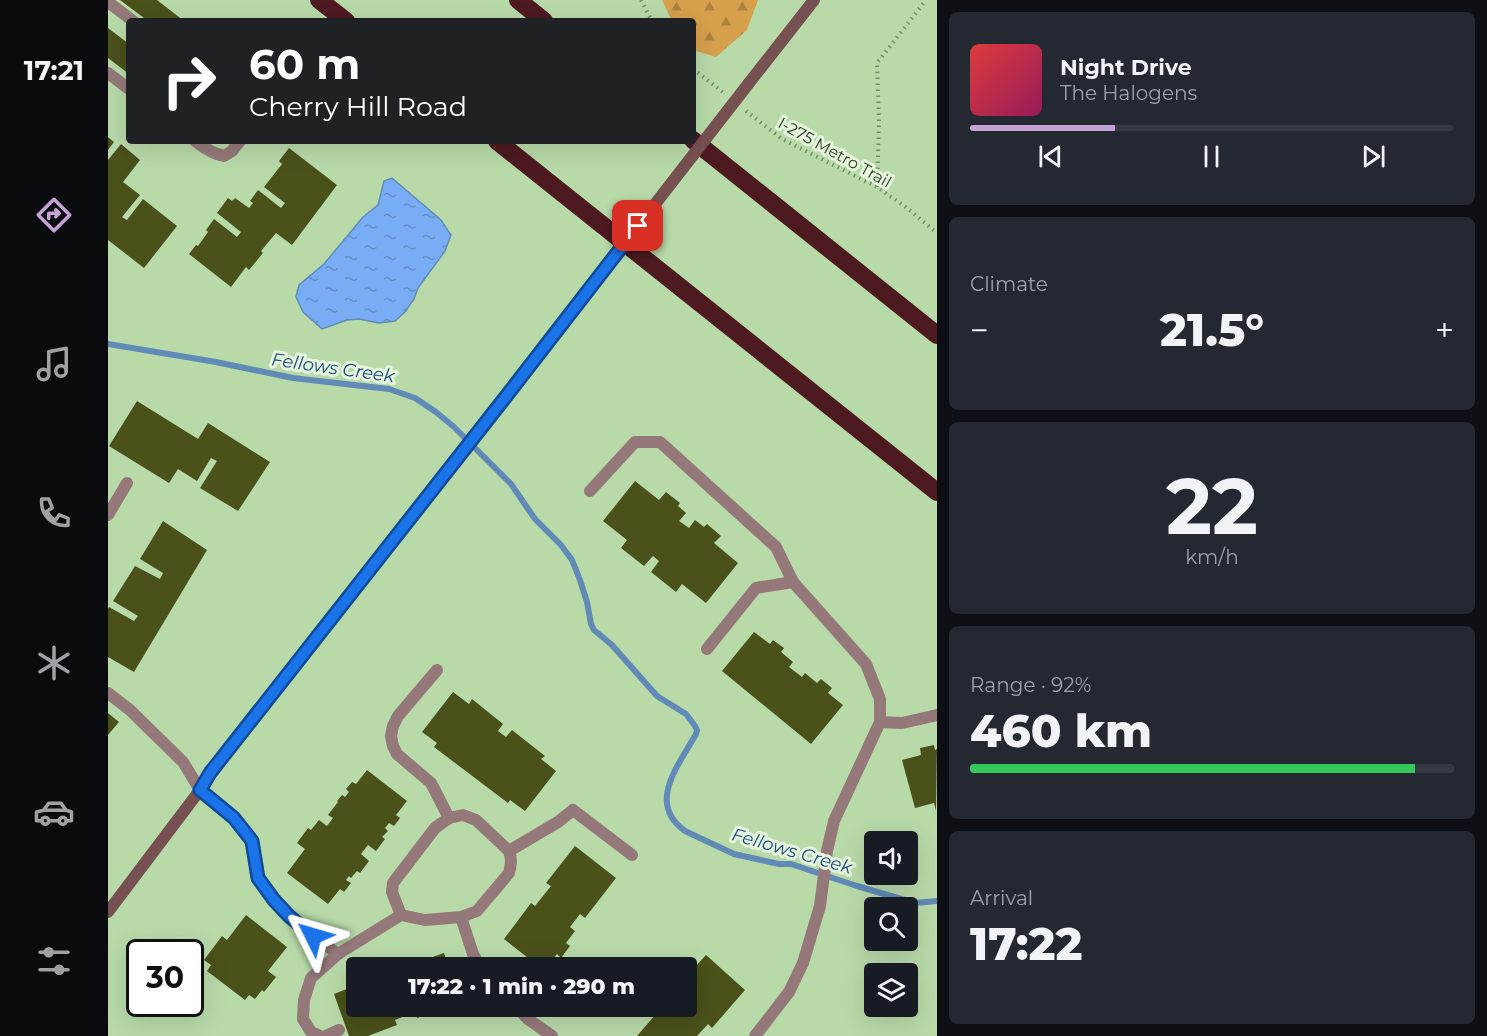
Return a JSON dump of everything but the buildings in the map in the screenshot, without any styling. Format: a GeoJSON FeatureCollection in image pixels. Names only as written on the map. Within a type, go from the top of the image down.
{"type":"FeatureCollection","features":[{"type":"Feature","properties":{"kind":"highway"},"geometry":{"type":"LineString","coordinates":[[320,0],[342,18]]}},
{"type":"Feature","properties":{"kind":"highway"},"geometry":{"type":"LineString","coordinates":[[518,0],[540,18]]}},
{"type":"Feature","properties":{"kind":"highway"},"geometry":{"type":"LineString","coordinates":[[696,142],[936,335]]}},
{"type":"Feature","properties":{"kind":"highway"},"geometry":{"type":"LineString","coordinates":[[501,144],[936,492]]}},
{"type":"Feature","properties":{"kind":"main road"},"geometry":{"type":"LineString","coordinates":[[108,912],[218,764],[814,0]]}},
{"type":"Feature","properties":{"kind":"street"},"geometry":{"type":"LineString","coordinates":[[108,2],[129,18]]}},
{"type":"Feature","properties":{"kind":"street"},"geometry":{"type":"LineString","coordinates":[[108,73],[126,87]]}},
{"type":"Feature","properties":{"kind":"street"},"geometry":{"type":"LineString","coordinates":[[199,144],[217,155],[224,156],[238,144]]}},
{"type":"Feature","properties":{"kind":"street"},"geometry":{"type":"LineString","coordinates":[[590,491],[635,442],[660,442],[776,547],[793,582],[866,664],[880,699],[880,722],[834,821],[827,851],[820,906],[803,963],[789,992],[754,1036]]}},
{"type":"Feature","properties":{"kind":"street"},"geometry":{"type":"LineString","coordinates":[[108,515],[128,483]]}},
{"type":"Feature","properties":{"kind":"street"},"geometry":{"type":"LineString","coordinates":[[707,649],[756,588],[793,582]]}},
{"type":"Feature","properties":{"kind":"street"},"geometry":{"type":"LineString","coordinates":[[437,670],[398,716],[391,736],[397,754],[431,783],[449,818]]}},
{"type":"Feature","properties":{"kind":"street"},"geometry":{"type":"LineString","coordinates":[[108,693],[130,710],[183,762],[200,790],[234,818],[252,841],[258,878],[274,900],[297,922],[338,954]]}},
{"type":"Feature","properties":{"kind":"street"},"geometry":{"type":"LineString","coordinates":[[880,722],[902,723],[936,715]]}},
{"type":"Feature","properties":{"kind":"street"},"geometry":{"type":"LineString","coordinates":[[509,851],[558,822],[573,810],[632,855]]}},
{"type":"Feature","properties":{"kind":"street"},"geometry":{"type":"LineString","coordinates":[[320,1036],[311,1032],[303,1019],[304,1000],[311,978],[338,954],[401,915],[425,920],[460,918],[477,912],[509,873],[511,857],[509,851],[476,820],[463,815],[449,818],[435,828],[393,883],[392,892],[401,915]]}},
{"type":"Feature","properties":{"kind":"street"},"geometry":{"type":"LineString","coordinates":[[460,918],[475,957]]}},
{"type":"Feature","properties":{"kind":"street"},"geometry":{"type":"LineString","coordinates":[[526,1017],[552,1036]]}},
{"type":"Feature","properties":{"kind":"street"},"geometry":{"type":"LineString","coordinates":[[326,1036],[339,1030]]}},
{"type":"Feature","properties":{"kind":"path"},"geometry":{"type":"LineString","coordinates":[[641,0],[650,18]]}},
{"type":"Feature","properties":{"kind":"path"},"geometry":{"type":"LineString","coordinates":[[877,187],[879,122],[877,63],[926,0]]}},
{"type":"Feature","properties":{"kind":"path"},"geometry":{"type":"LineString","coordinates":[[696,71],[729,97]]}},
{"type":"Feature","properties":{"kind":"path","name":"I-275 Metro Trail"},"geometry":{"type":"LineString","coordinates":[[738,104],[782,140],[877,187],[907,208],[936,233]]}},
{"type":"Feature","properties":{"kind":"green space"},"geometry":{"type":"Polygon","coordinates":[[[662,0],[758,0],[747,30],[716,57],[696,51],[696,18],[671,18],[662,0]]]}},
{"type":"Feature","properties":{"kind":"water"},"geometry":{"type":"Polygon","coordinates":[[[392,178],[441,220],[451,235],[445,251],[418,288],[405,312],[395,321],[379,323],[359,319],[347,320],[322,329],[303,312],[296,297],[299,285],[324,264],[363,217],[378,205],[384,181],[392,178]]]}},
{"type":"Feature","properties":{"kind":"waterway","name":"Fellows Creek"},"geometry":{"type":"LineString","coordinates":[[108,344],[216,362],[293,378],[389,389],[415,398],[436,412],[511,484],[535,519],[561,545],[572,560],[594,630],[612,645],[657,696],[686,714],[695,726],[696,734],[675,771],[667,796],[668,808],[674,820],[685,831],[734,854],[779,864],[791,864],[915,903],[937,901]]}},
{"type":"Feature","properties":{"kind":"route"},"geometry":{"type":"LineString","coordinates":[[313,936],[289,916],[258,878],[252,841],[234,818],[200,790],[210,773],[638,226]]}}]}
